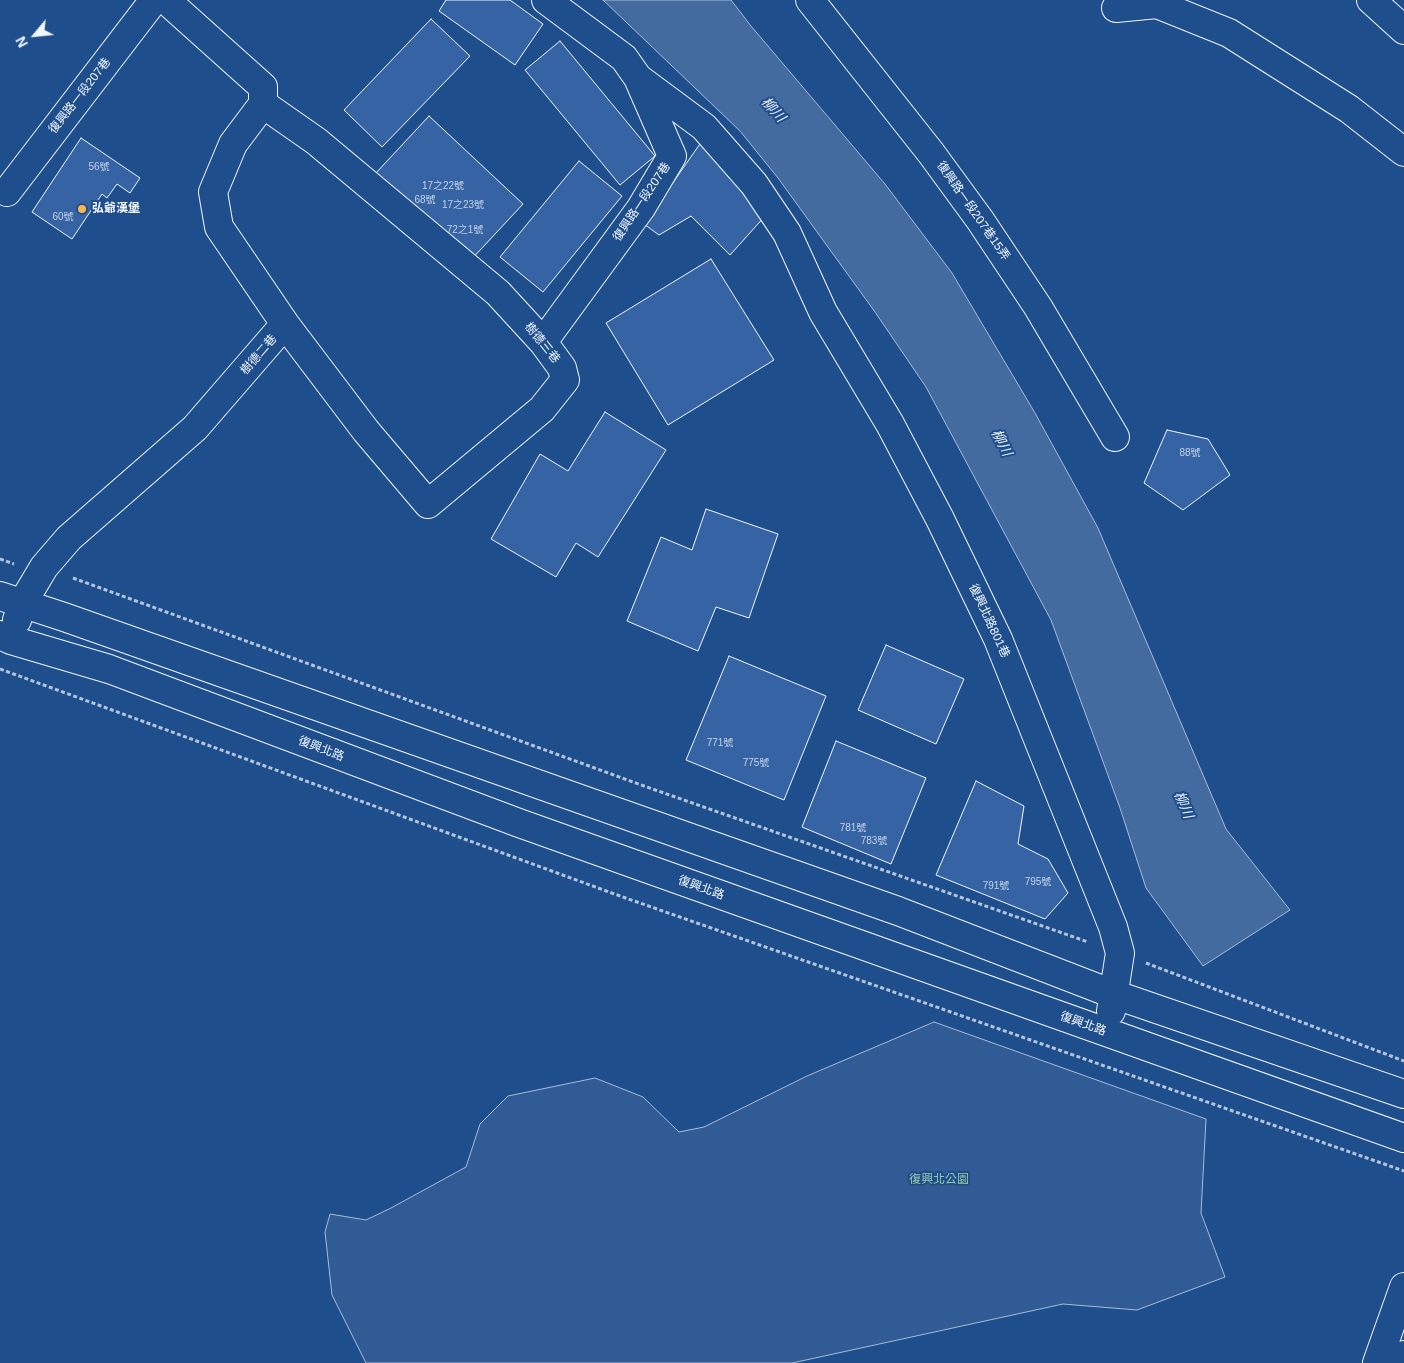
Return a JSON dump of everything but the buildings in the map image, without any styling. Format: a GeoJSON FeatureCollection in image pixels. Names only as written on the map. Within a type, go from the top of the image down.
{"type":"FeatureCollection","features":[{"type":"Feature","properties":{"kind":"street","name":"復興路一段207巷"},"geometry":{"type":"LineString","coordinates":[[7,192],[154,0]]}},
{"type":"Feature","properties":{"kind":"street"},"geometry":{"type":"LineString","coordinates":[[166,0],[263,87],[263,104]]}},
{"type":"Feature","properties":{"kind":"street","name":"復興路一段207巷"},"geometry":{"type":"LineString","coordinates":[[543,342],[641,208],[672,156],[638,78],[624,58],[546,0]]}},
{"type":"Feature","properties":{"kind":"street","name":"復興路一段207巷15弄"},"geometry":{"type":"LineString","coordinates":[[810,0],[932,153],[980,220],[1038,307],[1115,437]]}},
{"type":"Feature","properties":{"kind":"street"},"geometry":{"type":"LineString","coordinates":[[1371,0],[1404,30]]}},
{"type":"Feature","properties":{"kind":"street"},"geometry":{"type":"LineString","coordinates":[[1116,8],[1157,4],[1229,33],[1349,109],[1404,152]]}},
{"type":"Feature","properties":{"kind":"street","name":"復興北路801巷"},"geometry":{"type":"LineString","coordinates":[[638,78],[704,127],[754,184],[787,233],[823,312],[890,424],[940,519],[998,639],[1114,928],[1120,953],[1108,1033]]}},
{"type":"Feature","properties":{"kind":"street","name":"樹德二巷"},"geometry":{"type":"LineString","coordinates":[[6,638],[11,600],[44,567],[69,538],[195,428],[285,324],[219,227],[213,192],[233,144],[263,104]]}},
{"type":"Feature","properties":{"kind":"street","name":"樹德三巷"},"geometry":{"type":"LineString","coordinates":[[263,104],[316,141],[498,293],[543,342],[562,368],[564,380],[542,410],[428,504],[366,431],[285,324]]}},
{"type":"Feature","properties":{"kind":"street"},"geometry":{"type":"LineString","coordinates":[[11,600],[898,911],[1113,994],[1404,1094]]}},
{"type":"Feature","properties":{"kind":"street","name":"復興北路"},"geometry":{"type":"LineString","coordinates":[[6,638],[109,669],[519,823],[1404,1138]]}},
{"type":"Feature","properties":{"kind":"street"},"geometry":{"type":"LineString","coordinates":[[1377,1363],[1404,1287]]}},
{"type":"Feature","properties":{"kind":"street"},"geometry":{"type":"LineString","coordinates":[[1401,1363],[1404,1355]]}},
{"type":"Feature","properties":{"kind":"path"},"geometry":{"type":"LineString","coordinates":[[0,560],[12,564],[44,567],[653,789],[1120,953],[1404,1061]]}},
{"type":"Feature","properties":{"kind":"path"},"geometry":{"type":"LineString","coordinates":[[0,669],[620,896],[1404,1171]]}},
{"type":"Feature","properties":{"kind":"green space","name":"復興北公園"},"geometry":{"type":"Polygon","coordinates":[[[934,1022],[1206,1119],[1201,1213],[1225,1277],[1137,1310],[1063,1304],[792,1363],[366,1363],[332,1295],[325,1232],[330,1214],[366,1220],[466,1167],[480,1124],[508,1096],[595,1078],[643,1097],[679,1132],[704,1127],[807,1076],[934,1022]]]}},
{"type":"Feature","properties":{"kind":"water","name":"柳川"},"geometry":{"type":"Polygon","coordinates":[[[603,0],[731,0],[885,184],[952,273],[1035,413],[1098,528],[1226,829],[1290,910],[1203,966],[1146,888],[1120,808],[1051,620],[926,387],[875,312],[778,178],[740,131],[603,0]]]}},
{"type":"Feature","properties":{"kind":"place","name":"弘爺漢堡"},"geometry":{"type":"Point","coordinates":[82,209]}}]}
